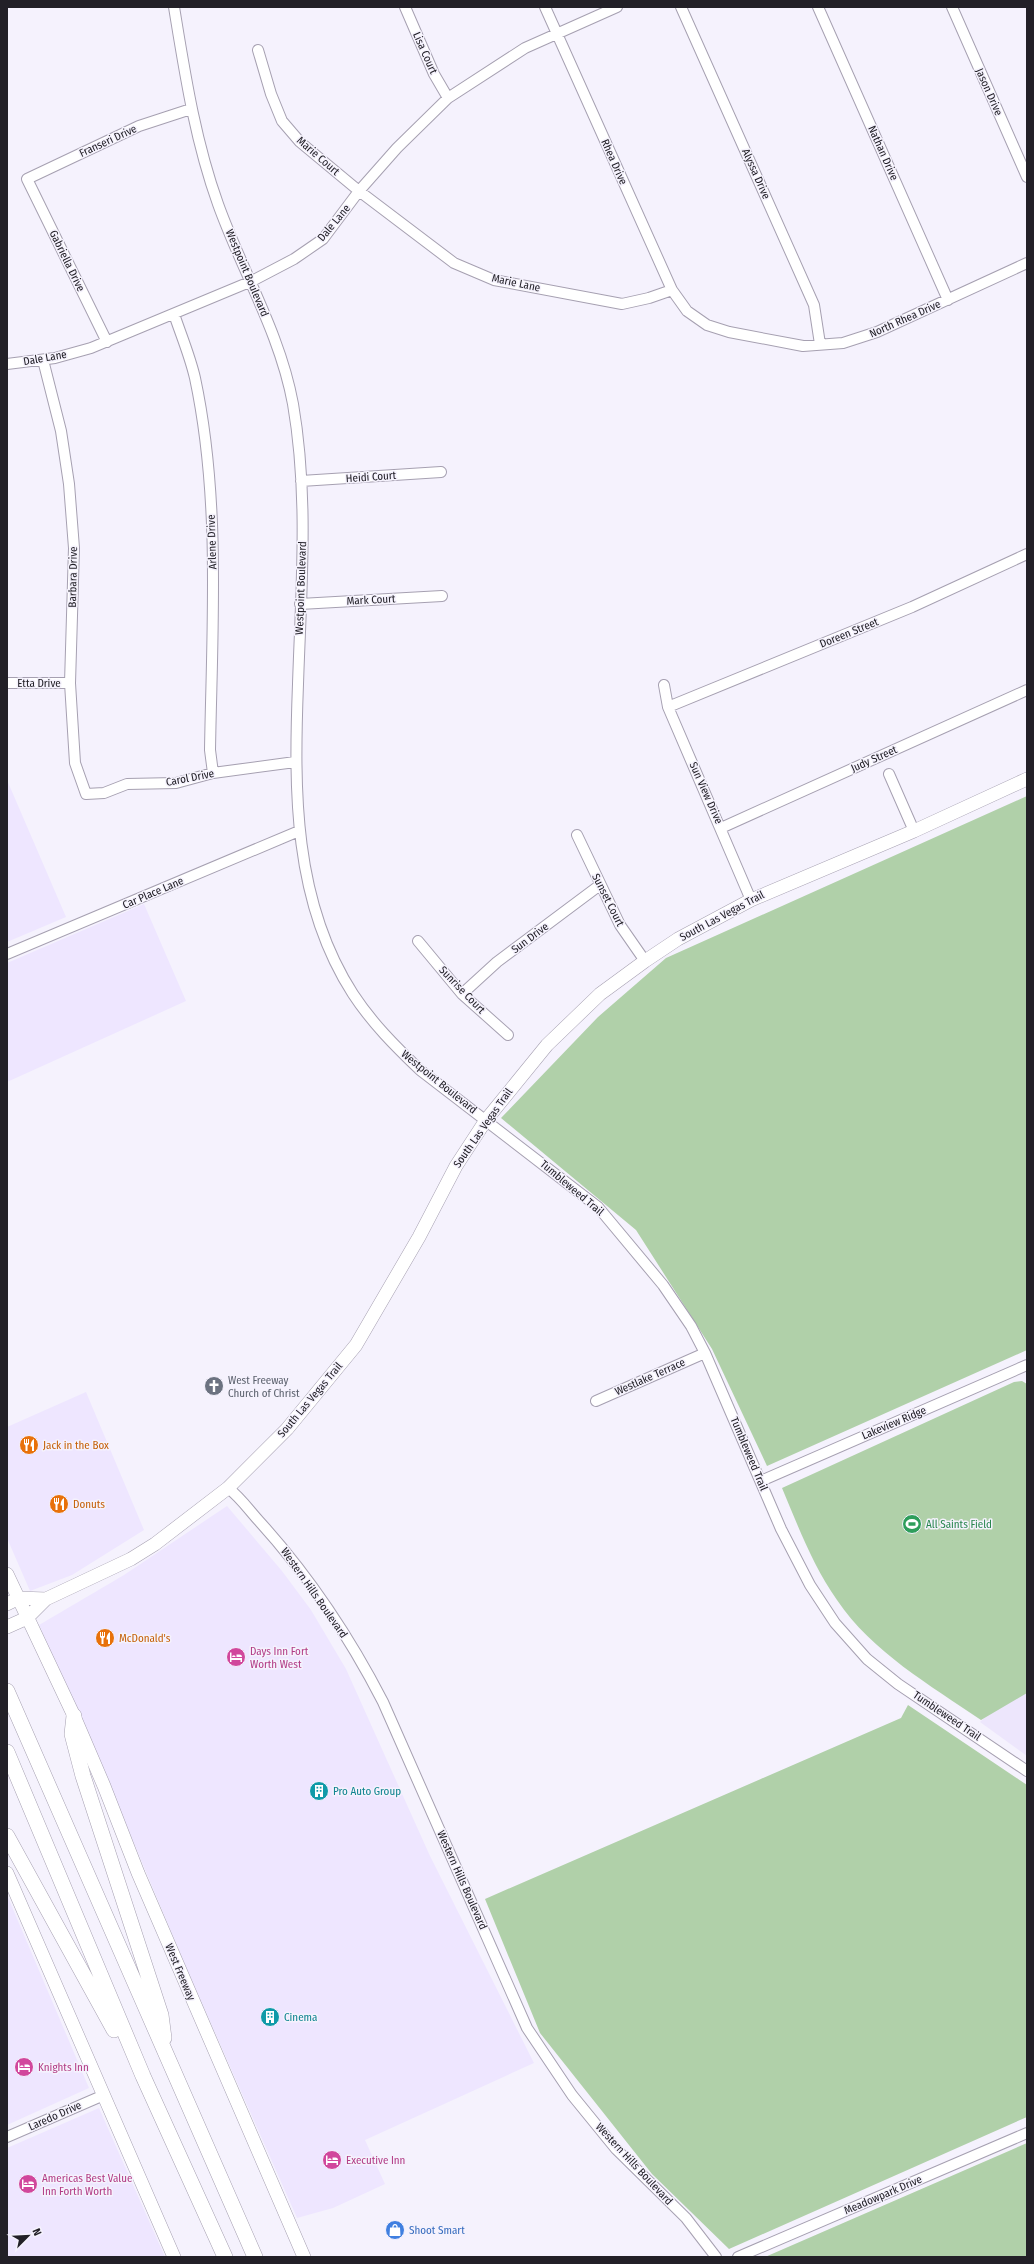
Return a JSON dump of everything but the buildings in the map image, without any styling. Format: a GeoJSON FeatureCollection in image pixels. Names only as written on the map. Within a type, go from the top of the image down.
{"type":"FeatureCollection","features":[{"type":"Feature","properties":{"kind":"highway"},"geometry":{"type":"LineString","coordinates":[[7,1691],[255,2257]]}},
{"type":"Feature","properties":{"kind":"highway"},"geometry":{"type":"LineString","coordinates":[[74,1716],[72,1734],[83,1776],[160,2015],[168,2061]]}},
{"type":"Feature","properties":{"kind":"highway"},"geometry":{"type":"LineString","coordinates":[[7,1752],[143,2076],[225,2257]]}},
{"type":"Feature","properties":{"kind":"highway"},"geometry":{"type":"LineString","coordinates":[[7,1836],[122,2045],[143,2076]]}},
{"type":"Feature","properties":{"kind":"main road","name":"South Las Vegas Trail"},"geometry":{"type":"LineString","coordinates":[[27,1618],[46,1599],[131,1559],[204,1508],[228,1488],[287,1429],[356,1345],[419,1237],[456,1166],[486,1120],[524,1073],[570,1022],[600,994],[678,939],[751,900],[914,831],[1027,779]]}},
{"type":"Feature","properties":{"kind":"main road"},"geometry":{"type":"LineString","coordinates":[[7,1574],[13,1601]]}},
{"type":"Feature","properties":{"kind":"main road","name":"South Las Vegas Trail"},"geometry":{"type":"LineString","coordinates":[[13,1601],[46,1599]]}},
{"type":"Feature","properties":{"kind":"main road","name":"West Freeway"},"geometry":{"type":"LineString","coordinates":[[13,1601],[27,1618],[74,1716],[104,1786],[138,1873],[304,2257]]}},
{"type":"Feature","properties":{"kind":"main road"},"geometry":{"type":"LineString","coordinates":[[7,1627],[27,1618]]}},
{"type":"Feature","properties":{"kind":"main road"},"geometry":{"type":"LineString","coordinates":[[7,1872],[174,2257]]}},
{"type":"Feature","properties":{"kind":"street","name":"Westpoint Boulevard"},"geometry":{"type":"LineString","coordinates":[[174,7],[191,109],[200,149],[219,206],[252,281],[276,343],[292,401],[300,450],[303,543],[295,762],[299,831],[306,880],[315,910],[337,965],[352,993],[372,1020],[394,1045],[420,1070],[486,1120]]}},
{"type":"Feature","properties":{"kind":"street","name":"Lisa Court"},"geometry":{"type":"LineString","coordinates":[[404,7],[434,74],[448,98]]}},
{"type":"Feature","properties":{"kind":"street","name":"Rhea Drive"},"geometry":{"type":"LineString","coordinates":[[545,7],[672,290]]}},
{"type":"Feature","properties":{"kind":"street","name":"Dale Lane"},"geometry":{"type":"LineString","coordinates":[[7,364],[63,356],[107,342],[252,281],[294,259],[323,239],[359,191],[397,148],[448,98],[524,48],[617,7]]}},
{"type":"Feature","properties":{"kind":"street","name":"Alyssa Drive"},"geometry":{"type":"LineString","coordinates":[[681,7],[814,305],[820,344]]}},
{"type":"Feature","properties":{"kind":"street","name":"Nathan Drive"},"geometry":{"type":"LineString","coordinates":[[818,7],[948,300]]}},
{"type":"Feature","properties":{"kind":"street","name":"Jason Drive"},"geometry":{"type":"LineString","coordinates":[[952,7],[1027,177]]}},
{"type":"Feature","properties":{"kind":"street","name":"Marie Court"},"geometry":{"type":"LineString","coordinates":[[258,50],[271,94],[282,121],[300,142],[359,191]]}},
{"type":"Feature","properties":{"kind":"street","name":"Franseri Drive"},"geometry":{"type":"LineString","coordinates":[[27,179],[139,126],[191,109]]}},
{"type":"Feature","properties":{"kind":"street","name":"Gabriella Drive"},"geometry":{"type":"LineString","coordinates":[[27,179],[107,342]]}},
{"type":"Feature","properties":{"kind":"street","name":"Marie Lane"},"geometry":{"type":"LineString","coordinates":[[359,191],[454,263],[494,280],[622,304],[649,298],[672,290]]}},
{"type":"Feature","properties":{"kind":"street","name":"North Rhea Drive"},"geometry":{"type":"LineString","coordinates":[[672,290],[687,311],[707,325],[729,332],[803,346],[843,343],[878,332],[1027,263]]}},
{"type":"Feature","properties":{"kind":"street","name":"Arlene Drive"},"geometry":{"type":"LineString","coordinates":[[174,314],[195,377],[209,472],[213,567],[210,750],[213,773]]}},
{"type":"Feature","properties":{"kind":"street","name":"Barbara Drive"},"geometry":{"type":"LineString","coordinates":[[43,360],[61,431],[70,484],[74,548],[70,683],[75,763],[86,794]]}},
{"type":"Feature","properties":{"kind":"street","name":"Heidi Court"},"geometry":{"type":"LineString","coordinates":[[301,481],[441,472]]}},
{"type":"Feature","properties":{"kind":"street","name":"Doreen Street"},"geometry":{"type":"LineString","coordinates":[[668,707],[912,607],[1027,554]]}},
{"type":"Feature","properties":{"kind":"street","name":"Mark Court"},"geometry":{"type":"LineString","coordinates":[[300,604],[442,596]]}},
{"type":"Feature","properties":{"kind":"street","name":"Etta Drive"},"geometry":{"type":"LineString","coordinates":[[7,683],[70,683]]}},
{"type":"Feature","properties":{"kind":"street","name":"Sun View Drive"},"geometry":{"type":"LineString","coordinates":[[664,685],[668,707],[751,900]]}},
{"type":"Feature","properties":{"kind":"street","name":"Judy Street"},"geometry":{"type":"LineString","coordinates":[[721,828],[1027,690]]}},
{"type":"Feature","properties":{"kind":"street","name":"Carol Drive"},"geometry":{"type":"LineString","coordinates":[[86,794],[104,793],[127,784],[176,783],[213,773],[295,762]]}},
{"type":"Feature","properties":{"kind":"street"},"geometry":{"type":"LineString","coordinates":[[889,774],[914,831]]}},
{"type":"Feature","properties":{"kind":"street","name":"Car Place Lane"},"geometry":{"type":"LineString","coordinates":[[7,954],[299,831]]}},
{"type":"Feature","properties":{"kind":"street","name":"Sunset Court"},"geometry":{"type":"LineString","coordinates":[[577,835],[620,925],[645,961]]}},
{"type":"Feature","properties":{"kind":"street","name":"Sun Drive"},"geometry":{"type":"LineString","coordinates":[[462,994],[497,962],[600,885]]}},
{"type":"Feature","properties":{"kind":"street","name":"Sunrise Court"},"geometry":{"type":"LineString","coordinates":[[418,942],[462,994],[508,1035]]}},
{"type":"Feature","properties":{"kind":"street","name":"Tumbleweed Trail"},"geometry":{"type":"LineString","coordinates":[[486,1120],[598,1208],[663,1285],[691,1326],[705,1353],[781,1529],[810,1585],[846,1636],[868,1659],[898,1684],[1027,1771]]}},
{"type":"Feature","properties":{"kind":"street","name":"Westlake Terrace"},"geometry":{"type":"LineString","coordinates":[[596,1401],[705,1353]]}},
{"type":"Feature","properties":{"kind":"street","name":"Lakeview Ridge"},"geometry":{"type":"LineString","coordinates":[[761,1481],[1027,1366]]}},
{"type":"Feature","properties":{"kind":"street","name":"Western Hills Boulevard"},"geometry":{"type":"LineString","coordinates":[[228,1488],[278,1542],[332,1615],[368,1673],[383,1702],[488,1935],[527,2028],[552,2068],[616,2149],[686,2218],[716,2257]]}},
{"type":"Feature","properties":{"kind":"street","name":"Laredo Drive"},"geometry":{"type":"LineString","coordinates":[[7,2137],[104,2095]]}},
{"type":"Feature","properties":{"kind":"street","name":"Meadowpark Drive"},"geometry":{"type":"LineString","coordinates":[[738,2257],[1027,2133]]}},
{"type":"Feature","properties":{"kind":"shaded area"},"geometry":{"type":"Polygon","coordinates":[[[7,780],[66,917],[7,942],[7,780]]]}},
{"type":"Feature","properties":{"kind":"shaded area"},"geometry":{"type":"Polygon","coordinates":[[[144,904],[186,1001],[7,1082],[7,963],[144,904]]]}},
{"type":"Feature","properties":{"kind":"shaded area"},"geometry":{"type":"Polygon","coordinates":[[[86,1392],[144,1530],[72,1575],[30,1591],[7,1538],[7,1427],[86,1392]]]}},
{"type":"Feature","properties":{"kind":"shaded area"},"geometry":{"type":"Polygon","coordinates":[[[227,1506],[282,1571],[311,1610],[346,1669],[430,1856],[534,2063],[365,2140],[385,2184],[333,2208],[297,2218],[186,1967],[104,1772],[39,1625],[124,1575],[227,1506]]]}},
{"type":"Feature","properties":{"kind":"shaded area"},"geometry":{"type":"Polygon","coordinates":[[[1027,1678],[1027,1756],[980,1722],[1027,1678]]]}},
{"type":"Feature","properties":{"kind":"shaded area"},"geometry":{"type":"Polygon","coordinates":[[[7,1895],[89,2088],[7,2125],[7,1895]]]}},
{"type":"Feature","properties":{"kind":"shaded area"},"geometry":{"type":"Polygon","coordinates":[[[99,2108],[165,2257],[7,2257],[7,2148],[99,2108]]]}},
{"type":"Feature","properties":{"kind":"green space"},"geometry":{"type":"Polygon","coordinates":[[[1027,796],[1027,1350],[767,1466],[712,1349],[636,1230],[501,1118],[598,1017],[666,958],[1027,796]]]}},
{"type":"Feature","properties":{"kind":"green space","name":"All Saints Field"},"geometry":{"type":"Polygon","coordinates":[[[1022,1381],[1027,1384],[1027,1693],[981,1720],[884,1652],[851,1619],[828,1587],[806,1546],[782,1488],[1014,1382],[1022,1381]]]}},
{"type":"Feature","properties":{"kind":"green space"},"geometry":{"type":"Polygon","coordinates":[[[908,1705],[1027,1785],[1027,2117],[729,2249],[652,2174],[540,2033],[485,1899],[901,1718],[908,1705]]]}},
{"type":"Feature","properties":{"kind":"green space"},"geometry":{"type":"Polygon","coordinates":[[[1027,2143],[1027,2257],[765,2257],[1027,2143]]]}},
{"type":"Feature","properties":{"kind":"place","name":"West Freeway Church of Christ"},"geometry":{"type":"Point","coordinates":[214,1386]}},
{"type":"Feature","properties":{"kind":"place","name":"Jack in the Box"},"geometry":{"type":"Point","coordinates":[29,1445]}},
{"type":"Feature","properties":{"kind":"place","name":"Donuts"},"geometry":{"type":"Point","coordinates":[59,1504]}},
{"type":"Feature","properties":{"kind":"place","name":"All Saints Field"},"geometry":{"type":"Point","coordinates":[912,1524]}},
{"type":"Feature","properties":{"kind":"place","name":"McDonald's"},"geometry":{"type":"Point","coordinates":[105,1638]}},
{"type":"Feature","properties":{"kind":"place","name":"Days Inn Fort Worth West"},"geometry":{"type":"Point","coordinates":[236,1657]}},
{"type":"Feature","properties":{"kind":"place","name":"Pro Auto Group"},"geometry":{"type":"Point","coordinates":[319,1791]}},
{"type":"Feature","properties":{"kind":"place","name":"Cinema"},"geometry":{"type":"Point","coordinates":[270,2017]}},
{"type":"Feature","properties":{"kind":"place","name":"Knights Inn"},"geometry":{"type":"Point","coordinates":[24,2067]}},
{"type":"Feature","properties":{"kind":"place","name":"Executive Inn"},"geometry":{"type":"Point","coordinates":[332,2160]}},
{"type":"Feature","properties":{"kind":"place","name":"Americas Best Value Inn Forth Worth"},"geometry":{"type":"Point","coordinates":[28,2184]}},
{"type":"Feature","properties":{"kind":"place","name":"Shoot Smart"},"geometry":{"type":"Point","coordinates":[395,2230]}}]}
